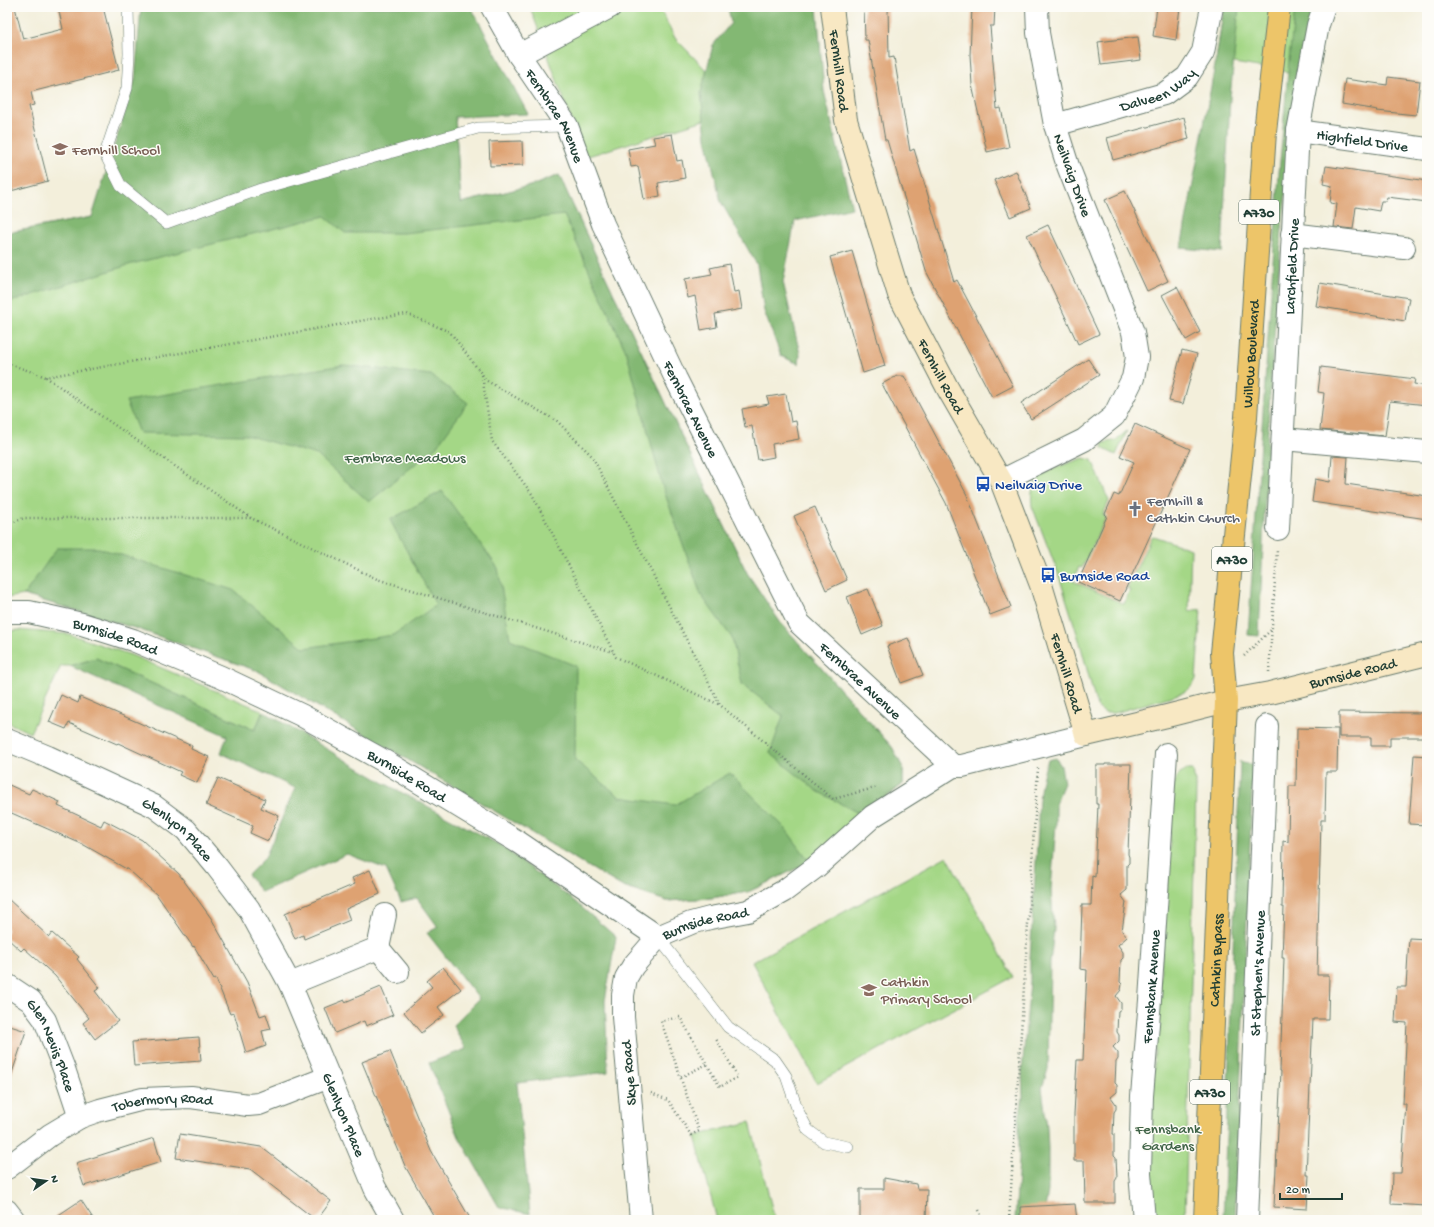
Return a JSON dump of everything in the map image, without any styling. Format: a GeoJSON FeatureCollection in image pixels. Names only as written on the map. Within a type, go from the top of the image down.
{"type":"FeatureCollection","features":[{"type":"Feature","properties":{"kind":"main road","name":"Willow Boulevard"},"geometry":{"type":"LineString","coordinates":[[1226,701],[1222,653],[1246,417],[1265,132],[1279,7]]}},
{"type":"Feature","properties":{"kind":"main road","name":"Cathkin Bypass"},"geometry":{"type":"LineString","coordinates":[[1205,1220],[1226,701]]}},
{"type":"Feature","properties":{"kind":"street","name":"Fernbrae Avenue"},"geometry":{"type":"LineString","coordinates":[[492,7],[519,55],[567,126],[603,224],[676,379],[799,623],[953,766]]}},
{"type":"Feature","properties":{"kind":"street"},"geometry":{"type":"LineString","coordinates":[[519,55],[610,7]]}},
{"type":"Feature","properties":{"kind":"street","name":"Fernhill Road"},"geometry":{"type":"LineString","coordinates":[[832,7],[846,120],[899,295],[948,389],[1001,482],[1041,585],[1086,735]]}},
{"type":"Feature","properties":{"kind":"street","name":"Neilvaig Drive"},"geometry":{"type":"LineString","coordinates":[[1001,482],[1084,440],[1114,416],[1133,378],[1137,357],[1133,332],[1068,166],[1056,124],[1038,33],[1037,7]]}},
{"type":"Feature","properties":{"kind":"street","name":"Dalveen Way"},"geometry":{"type":"LineString","coordinates":[[1056,124],[1164,94],[1187,76],[1203,52],[1212,7]]}},
{"type":"Feature","properties":{"kind":"street","name":"Larchfield Drive"},"geometry":{"type":"LineString","coordinates":[[1278,529],[1284,439],[1292,234],[1298,131],[1318,25],[1324,7]]}},
{"type":"Feature","properties":{"kind":"street","name":"Highfield Drive"},"geometry":{"type":"LineString","coordinates":[[1298,131],[1427,149]]}},
{"type":"Feature","properties":{"kind":"street"},"geometry":{"type":"LineString","coordinates":[[1292,234],[1404,248]]}},
{"type":"Feature","properties":{"kind":"street"},"geometry":{"type":"LineString","coordinates":[[1284,439],[1427,452]]}},
{"type":"Feature","properties":{"kind":"street","name":"Burnside Road"},"geometry":{"type":"LineString","coordinates":[[7,612],[29,612],[82,624],[134,640],[221,676],[301,715],[386,762],[518,842],[658,937],[691,922],[748,911],[784,891],[816,867],[873,816],[953,766],[962,766],[1226,701],[1270,693],[1427,654]]}},
{"type":"Feature","properties":{"kind":"street","name":"St Stephen's Avenue"},"geometry":{"type":"LineString","coordinates":[[1247,1220],[1267,726]]}},
{"type":"Feature","properties":{"kind":"street","name":"Glenlyon Place"},"geometry":{"type":"LineString","coordinates":[[7,740],[48,757],[154,806],[186,830],[250,909],[290,984],[375,1188],[393,1220]]}},
{"type":"Feature","properties":{"kind":"street","name":"Fennsbank Avenue"},"geometry":{"type":"LineString","coordinates":[[1144,1220],[1140,1173],[1142,1096],[1150,1000],[1166,754]]}},
{"type":"Feature","properties":{"kind":"street"},"geometry":{"type":"LineString","coordinates":[[378,948],[385,915]]}},
{"type":"Feature","properties":{"kind":"street","name":"Skye Road"},"geometry":{"type":"LineString","coordinates":[[641,1220],[623,1017],[623,995],[626,978],[633,966],[658,937]]}},
{"type":"Feature","properties":{"kind":"street"},"geometry":{"type":"LineString","coordinates":[[290,984],[378,948]]}},
{"type":"Feature","properties":{"kind":"street"},"geometry":{"type":"LineString","coordinates":[[378,948],[398,972]]}},
{"type":"Feature","properties":{"kind":"street","name":"Glen Nevis Place"},"geometry":{"type":"LineString","coordinates":[[7,985],[31,1001],[45,1020],[64,1069],[80,1117]]}},
{"type":"Feature","properties":{"kind":"street","name":"Tobermory Road"},"geometry":{"type":"LineString","coordinates":[[7,1168],[50,1135],[80,1117],[100,1110],[143,1099],[191,1098],[248,1105],[259,1104],[329,1077]]}},
{"type":"Feature","properties":{"kind":"street"},"geometry":{"type":"LineString","coordinates":[[7,1211],[14,1220]]}},
{"type":"Feature","properties":{"kind":"lane"},"geometry":{"type":"LineString","coordinates":[[128,7],[129,54],[127,88],[105,154],[121,186],[166,223],[261,189],[478,128],[567,126]]}},
{"type":"Feature","properties":{"kind":"lane"},"geometry":{"type":"LineString","coordinates":[[658,937],[728,1027],[775,1060],[786,1076],[798,1111],[808,1130],[824,1142],[848,1147]]}},
{"type":"Feature","properties":{"kind":"path"},"geometry":{"type":"LineString","coordinates":[[46,377],[371,319],[408,314],[450,332],[487,381],[557,421],[592,456],[720,705]]}},
{"type":"Feature","properties":{"kind":"path"},"geometry":{"type":"LineString","coordinates":[[7,363],[46,377],[251,518],[377,579],[613,652]]}},
{"type":"Feature","properties":{"kind":"path"},"geometry":{"type":"LineString","coordinates":[[481,373],[492,441],[532,494],[616,657],[720,705],[833,799],[878,787]]}},
{"type":"Feature","properties":{"kind":"path"},"geometry":{"type":"LineString","coordinates":[[7,525],[24,518],[251,518]]}},
{"type":"Feature","properties":{"kind":"path"},"geometry":{"type":"LineString","coordinates":[[1270,693],[1269,669],[1278,529]]}},
{"type":"Feature","properties":{"kind":"path"},"geometry":{"type":"LineString","coordinates":[[1222,653],[1242,657],[1272,629]]}},
{"type":"Feature","properties":{"kind":"path"},"geometry":{"type":"LineString","coordinates":[[1009,1220],[1038,764]]}},
{"type":"Feature","properties":{"kind":"path"},"geometry":{"type":"LineString","coordinates":[[645,1094],[652,1093],[668,1100],[691,1135],[699,1131],[661,1021],[680,1017],[720,1087],[738,1077],[716,1039],[728,1027]]}},
{"type":"Feature","properties":{"kind":"path"},"geometry":{"type":"LineString","coordinates":[[680,1077],[707,1064]]}},
{"type":"Feature","properties":{"kind":"path"},"geometry":{"type":"LineString","coordinates":[[979,1210],[983,1220]]}},
{"type":"Feature","properties":{"kind":"green space"},"geometry":{"type":"Polygon","coordinates":[[[141,7],[471,7],[528,114],[455,117],[461,203],[534,185],[559,175],[608,282],[747,573],[780,622],[892,747],[903,768],[903,784],[860,814],[817,791],[770,753],[783,716],[742,684],[732,638],[701,595],[663,488],[627,354],[564,215],[404,233],[345,233],[325,216],[132,264],[7,303],[7,233],[92,217],[135,80],[141,7]]]}},
{"type":"Feature","properties":{"kind":"green space"},"geometry":{"type":"Polygon","coordinates":[[[530,7],[659,7],[675,38],[707,71],[701,93],[704,120],[585,157],[530,7]]]}},
{"type":"Feature","properties":{"kind":"green space"},"geometry":{"type":"Polygon","coordinates":[[[728,7],[817,7],[824,91],[852,208],[795,221],[783,282],[800,354],[799,364],[781,356],[764,311],[757,265],[721,202],[706,138],[701,93],[713,45],[731,23],[728,7]]]}},
{"type":"Feature","properties":{"kind":"green space"},"geometry":{"type":"Polygon","coordinates":[[[1224,7],[1316,7],[1300,74],[1216,60],[1224,7]]]}},
{"type":"Feature","properties":{"kind":"green space"},"geometry":{"type":"Polygon","coordinates":[[[1224,7],[1239,7],[1230,98],[1222,252],[1181,248],[1216,60],[1224,7]]]}},
{"type":"Feature","properties":{"kind":"green space"},"geometry":{"type":"Polygon","coordinates":[[[1295,7],[1316,7],[1300,74],[1282,228],[1269,408],[1259,636],[1248,635],[1279,173],[1295,7]]]}},
{"type":"Feature","properties":{"kind":"green space","name":"Fernbrae Meadows"},"geometry":{"type":"Polygon","coordinates":[[[455,117],[461,203],[534,185],[559,175],[608,282],[747,573],[780,622],[892,747],[903,768],[903,784],[810,862],[748,892],[710,898],[667,901],[623,887],[258,671],[138,629],[24,595],[7,598],[7,233],[92,217],[455,117]]]}},
{"type":"Feature","properties":{"kind":"green space"},"geometry":{"type":"Polygon","coordinates":[[[343,365],[431,375],[468,403],[436,447],[369,502],[317,455],[246,435],[139,433],[126,401],[343,365]]]}},
{"type":"Feature","properties":{"kind":"green space"},"geometry":{"type":"Polygon","coordinates":[[[1127,431],[1116,455],[1102,448],[1103,443],[1116,440],[1127,431]]]}},
{"type":"Feature","properties":{"kind":"green space"},"geometry":{"type":"Polygon","coordinates":[[[1083,458],[1092,460],[1109,501],[1103,515],[1106,517],[1082,568],[1079,567],[1073,581],[1124,604],[1130,590],[1127,589],[1151,537],[1153,536],[1191,549],[1189,611],[1201,609],[1196,679],[1192,686],[1182,693],[1115,713],[1105,713],[1097,707],[1080,643],[1058,573],[1032,506],[1034,485],[1039,478],[1054,468],[1083,458]]]}},
{"type":"Feature","properties":{"kind":"green space"},"geometry":{"type":"Polygon","coordinates":[[[442,491],[498,568],[510,639],[576,666],[575,760],[620,797],[675,805],[730,773],[785,828],[810,862],[748,892],[711,898],[667,901],[623,887],[258,671],[138,629],[24,595],[57,548],[99,548],[233,590],[304,648],[394,635],[436,605],[390,520],[442,491]]]}},
{"type":"Feature","properties":{"kind":"green space"},"geometry":{"type":"Polygon","coordinates":[[[18,630],[69,634],[131,655],[263,711],[255,730],[96,658],[70,666],[61,666],[30,733],[7,722],[7,632],[18,630]]]}},
{"type":"Feature","properties":{"kind":"green space"},"geometry":{"type":"Polygon","coordinates":[[[96,658],[255,730],[263,711],[384,783],[500,845],[572,899],[616,937],[605,1001],[608,1072],[517,1083],[530,1214],[499,1207],[459,1137],[429,1063],[466,1049],[453,1025],[479,999],[427,933],[438,927],[417,898],[401,902],[386,869],[347,854],[261,892],[248,875],[265,858],[295,788],[221,753],[227,736],[70,666],[96,658]]]}},
{"type":"Feature","properties":{"kind":"green space"},"geometry":{"type":"Polygon","coordinates":[[[1056,758],[1061,766],[1064,783],[1056,802],[1056,824],[1051,890],[1054,929],[1050,963],[1048,1069],[1042,1088],[1047,1127],[1048,1191],[1043,1220],[1015,1220],[1019,1160],[1019,1119],[1023,1097],[1022,1071],[1030,982],[1030,958],[1039,803],[1041,785],[1048,760],[1056,758]]]}},
{"type":"Feature","properties":{"kind":"green space"},"geometry":{"type":"Polygon","coordinates":[[[1240,761],[1253,765],[1235,1220],[1223,1220],[1240,761]]]}},
{"type":"Feature","properties":{"kind":"green space","name":"Fennsbank Gardens"},"geometry":{"type":"Polygon","coordinates":[[[1186,770],[1193,770],[1196,788],[1185,1220],[1152,1220],[1149,1135],[1174,782],[1180,773],[1186,770]]]}},
{"type":"Feature","properties":{"kind":"green space"},"geometry":{"type":"Polygon","coordinates":[[[947,856],[1013,977],[817,1083],[752,962],[947,856]]]}},
{"type":"Feature","properties":{"kind":"green space"},"geometry":{"type":"Polygon","coordinates":[[[750,1122],[775,1220],[717,1220],[695,1136],[750,1122]]]}},
{"type":"Feature","properties":{"kind":"building"},"geometry":{"type":"Polygon","coordinates":[[[7,7],[15,7],[23,39],[63,29],[58,7],[103,7],[119,70],[31,92],[34,105],[29,106],[48,181],[7,192],[7,7]]]}},
{"type":"Feature","properties":{"kind":"building"},"geometry":{"type":"Polygon","coordinates":[[[864,7],[888,7],[889,58],[894,57],[910,151],[914,149],[954,282],[957,280],[1013,386],[992,397],[926,271],[887,140],[885,140],[868,40],[865,40],[864,7]]]}},
{"type":"Feature","properties":{"kind":"building"},"geometry":{"type":"Polygon","coordinates":[[[972,7],[995,7],[994,26],[990,26],[997,109],[1001,108],[1009,147],[987,152],[972,85],[970,55],[972,7]]]}},
{"type":"Feature","properties":{"kind":"building"},"geometry":{"type":"Polygon","coordinates":[[[1157,7],[1180,7],[1176,40],[1153,36],[1157,7]]]}},
{"type":"Feature","properties":{"kind":"building"},"geometry":{"type":"Polygon","coordinates":[[[1138,37],[1141,60],[1101,65],[1098,42],[1138,37]]]}},
{"type":"Feature","properties":{"kind":"building"},"geometry":{"type":"Polygon","coordinates":[[[1388,77],[1420,81],[1416,115],[1377,111],[1378,110],[1342,104],[1345,79],[1387,85],[1388,77]]]}},
{"type":"Feature","properties":{"kind":"building"},"geometry":{"type":"Polygon","coordinates":[[[1184,117],[1189,139],[1113,160],[1107,138],[1184,117]]]}},
{"type":"Feature","properties":{"kind":"building"},"geometry":{"type":"Polygon","coordinates":[[[672,134],[677,161],[682,160],[685,178],[658,183],[660,196],[644,199],[638,166],[631,167],[628,149],[655,144],[653,137],[672,134]]]}},
{"type":"Feature","properties":{"kind":"building"},"geometry":{"type":"Polygon","coordinates":[[[522,141],[523,165],[490,166],[489,142],[522,141]]]}},
{"type":"Feature","properties":{"kind":"building"},"geometry":{"type":"Polygon","coordinates":[[[1326,166],[1427,181],[1427,202],[1387,197],[1386,201],[1381,201],[1379,211],[1356,207],[1353,229],[1334,227],[1337,204],[1330,203],[1332,186],[1323,184],[1326,166]]]}},
{"type":"Feature","properties":{"kind":"building"},"geometry":{"type":"Polygon","coordinates":[[[1016,171],[1031,208],[1010,217],[994,180],[1016,171]]]}},
{"type":"Feature","properties":{"kind":"building"},"geometry":{"type":"Polygon","coordinates":[[[1125,191],[1168,281],[1147,291],[1105,200],[1125,191]]]}},
{"type":"Feature","properties":{"kind":"building"},"geometry":{"type":"Polygon","coordinates":[[[1048,225],[1099,334],[1078,344],[1027,235],[1048,225]]]}},
{"type":"Feature","properties":{"kind":"building"},"geometry":{"type":"Polygon","coordinates":[[[852,251],[885,366],[863,373],[830,257],[852,251]]]}},
{"type":"Feature","properties":{"kind":"building"},"geometry":{"type":"Polygon","coordinates":[[[729,264],[734,292],[739,291],[742,309],[715,314],[717,327],[701,330],[695,296],[688,298],[685,279],[712,274],[710,268],[729,264]]]}},
{"type":"Feature","properties":{"kind":"building"},"geometry":{"type":"Polygon","coordinates":[[[1320,283],[1409,298],[1405,321],[1316,306],[1320,283]]]}},
{"type":"Feature","properties":{"kind":"building"},"geometry":{"type":"Polygon","coordinates":[[[1177,287],[1200,332],[1186,340],[1162,295],[1177,287]]]}},
{"type":"Feature","properties":{"kind":"building"},"geometry":{"type":"Polygon","coordinates":[[[1182,350],[1197,354],[1183,404],[1169,401],[1182,350]]]}},
{"type":"Feature","properties":{"kind":"building"},"geometry":{"type":"Polygon","coordinates":[[[1088,359],[1099,375],[1031,419],[1021,403],[1088,359]]]}},
{"type":"Feature","properties":{"kind":"building"},"geometry":{"type":"Polygon","coordinates":[[[1321,367],[1415,379],[1414,384],[1427,386],[1427,405],[1390,401],[1385,436],[1320,430],[1324,393],[1318,392],[1321,367]]]}},
{"type":"Feature","properties":{"kind":"building"},"geometry":{"type":"Polygon","coordinates":[[[897,376],[904,376],[967,495],[1011,607],[990,615],[946,503],[882,384],[897,376]]]}},
{"type":"Feature","properties":{"kind":"building"},"geometry":{"type":"Polygon","coordinates":[[[786,394],[791,422],[796,421],[799,439],[772,444],[774,457],[758,460],[752,426],[745,427],[742,409],[769,404],[767,397],[786,394]]]}},
{"type":"Feature","properties":{"kind":"building","name":"Fernhill & Cathkin Church"},"geometry":{"type":"Polygon","coordinates":[[[1135,424],[1190,449],[1120,601],[1078,582],[1107,516],[1105,514],[1114,494],[1119,496],[1134,462],[1120,456],[1135,424]]]}},
{"type":"Feature","properties":{"kind":"building"},"geometry":{"type":"Polygon","coordinates":[[[1332,456],[1348,457],[1346,484],[1427,496],[1427,519],[1312,502],[1315,479],[1330,482],[1332,456]]]}},
{"type":"Feature","properties":{"kind":"building"},"geometry":{"type":"Polygon","coordinates":[[[815,507],[847,580],[826,590],[794,516],[815,507]]]}},
{"type":"Feature","properties":{"kind":"building"},"geometry":{"type":"Polygon","coordinates":[[[868,589],[883,626],[862,635],[847,597],[868,589]]]}},
{"type":"Feature","properties":{"kind":"building"},"geometry":{"type":"Polygon","coordinates":[[[908,638],[923,675],[901,683],[887,646],[908,638]]]}},
{"type":"Feature","properties":{"kind":"building"},"geometry":{"type":"Polygon","coordinates":[[[61,695],[78,703],[80,697],[192,746],[191,749],[209,757],[197,783],[179,775],[181,772],[118,743],[117,744],[69,723],[66,729],[49,722],[61,695]]]}},
{"type":"Feature","properties":{"kind":"building"},"geometry":{"type":"Polygon","coordinates":[[[1339,712],[1427,713],[1427,737],[1390,737],[1390,746],[1371,746],[1371,737],[1339,737],[1339,712]]]}},
{"type":"Feature","properties":{"kind":"building"},"geometry":{"type":"Polygon","coordinates":[[[1297,728],[1338,729],[1337,772],[1326,772],[1325,820],[1321,820],[1317,975],[1329,975],[1328,1019],[1313,1019],[1306,1175],[1309,1175],[1307,1209],[1274,1207],[1281,1071],[1284,958],[1282,958],[1284,907],[1282,907],[1283,841],[1288,842],[1289,786],[1296,786],[1297,728]]]}},
{"type":"Feature","properties":{"kind":"building"},"geometry":{"type":"Polygon","coordinates":[[[1414,755],[1427,756],[1427,825],[1409,824],[1414,755]]]}},
{"type":"Feature","properties":{"kind":"building"},"geometry":{"type":"Polygon","coordinates":[[[1131,764],[1127,890],[1121,895],[1126,902],[1122,931],[1127,937],[1118,945],[1123,952],[1120,982],[1122,984],[1121,990],[1116,996],[1121,1003],[1121,1009],[1118,1011],[1117,1032],[1119,1035],[1119,1041],[1113,1047],[1118,1053],[1115,1083],[1117,1085],[1117,1092],[1111,1097],[1116,1104],[1113,1134],[1117,1178],[1115,1181],[1115,1203],[1085,1203],[1084,1161],[1074,1161],[1074,1114],[1077,1060],[1083,1060],[1087,970],[1080,969],[1082,905],[1091,905],[1092,876],[1095,877],[1098,804],[1096,804],[1096,765],[1131,764]]]}},
{"type":"Feature","properties":{"kind":"building"},"geometry":{"type":"Polygon","coordinates":[[[218,778],[265,799],[261,808],[279,816],[268,841],[250,833],[253,826],[206,805],[218,778]]]}},
{"type":"Feature","properties":{"kind":"building"},"geometry":{"type":"Polygon","coordinates":[[[7,784],[29,794],[32,789],[60,802],[58,806],[101,826],[104,820],[142,840],[179,874],[211,918],[247,982],[260,1016],[266,1014],[271,1029],[262,1031],[266,1046],[246,1053],[234,1013],[230,1014],[216,979],[214,980],[194,946],[193,947],[157,895],[130,871],[84,845],[7,811],[7,784]]]}},
{"type":"Feature","properties":{"kind":"building"},"geometry":{"type":"Polygon","coordinates":[[[370,870],[380,894],[346,909],[350,920],[304,939],[303,935],[295,939],[285,914],[355,884],[352,878],[370,870]]]}},
{"type":"Feature","properties":{"kind":"building"},"geometry":{"type":"Polygon","coordinates":[[[7,898],[49,937],[52,933],[79,957],[77,959],[100,988],[95,991],[118,1021],[95,1039],[83,1023],[89,1018],[55,976],[24,948],[21,951],[7,938],[7,898]]]}},
{"type":"Feature","properties":{"kind":"building"},"geometry":{"type":"Polygon","coordinates":[[[1409,938],[1427,939],[1427,1206],[1391,1204],[1392,1173],[1401,1173],[1406,1104],[1403,1104],[1407,1023],[1395,1022],[1397,987],[1406,987],[1409,938]]]}},
{"type":"Feature","properties":{"kind":"building"},"geometry":{"type":"Polygon","coordinates":[[[443,967],[461,989],[438,1007],[444,1015],[421,1033],[404,1012],[432,987],[427,981],[443,967]]]}},
{"type":"Feature","properties":{"kind":"building"},"geometry":{"type":"Polygon","coordinates":[[[381,987],[393,1015],[366,1026],[364,1021],[335,1033],[325,1008],[345,1000],[345,1002],[381,987]]]}},
{"type":"Feature","properties":{"kind":"building"},"geometry":{"type":"Polygon","coordinates":[[[7,1025],[26,1031],[10,1079],[7,1079],[7,1025]]]}},
{"type":"Feature","properties":{"kind":"building"},"geometry":{"type":"Polygon","coordinates":[[[199,1037],[201,1061],[134,1066],[132,1042],[199,1037]]]}},
{"type":"Feature","properties":{"kind":"building"},"geometry":{"type":"Polygon","coordinates":[[[390,1051],[431,1151],[471,1220],[436,1220],[405,1166],[362,1062],[390,1051]]]}},
{"type":"Feature","properties":{"kind":"building"},"geometry":{"type":"Polygon","coordinates":[[[180,1134],[261,1147],[331,1201],[316,1220],[250,1169],[176,1158],[180,1134]]]}},
{"type":"Feature","properties":{"kind":"building"},"geometry":{"type":"Polygon","coordinates":[[[154,1138],[161,1162],[84,1186],[76,1163],[154,1138]]]}},
{"type":"Feature","properties":{"kind":"building"},"geometry":{"type":"Polygon","coordinates":[[[884,1178],[916,1184],[917,1189],[927,1189],[926,1220],[860,1220],[860,1189],[884,1189],[884,1178]]]}},
{"type":"Feature","properties":{"kind":"building"},"geometry":{"type":"Polygon","coordinates":[[[81,1200],[94,1220],[51,1220],[81,1200]]]}},
{"type":"Feature","properties":{"kind":"building"},"geometry":{"type":"Polygon","coordinates":[[[1075,1204],[1077,1220],[1020,1220],[1020,1207],[1075,1204]]]}},
{"type":"Feature","properties":{"kind":"place","name":"Fernhill School"},"geometry":{"type":"Point","coordinates":[60,149]}},
{"type":"Feature","properties":{"kind":"place","name":"Neilvaig Drive"},"geometry":{"type":"Point","coordinates":[983,484]}},
{"type":"Feature","properties":{"kind":"place","name":"Fernhill & Cathkin Church"},"geometry":{"type":"Point","coordinates":[1135,509]}},
{"type":"Feature","properties":{"kind":"place","name":"Burnside Road"},"geometry":{"type":"Point","coordinates":[1048,575]}},
{"type":"Feature","properties":{"kind":"place","name":"Cathkin Primary School"},"geometry":{"type":"Point","coordinates":[869,990]}}]}
